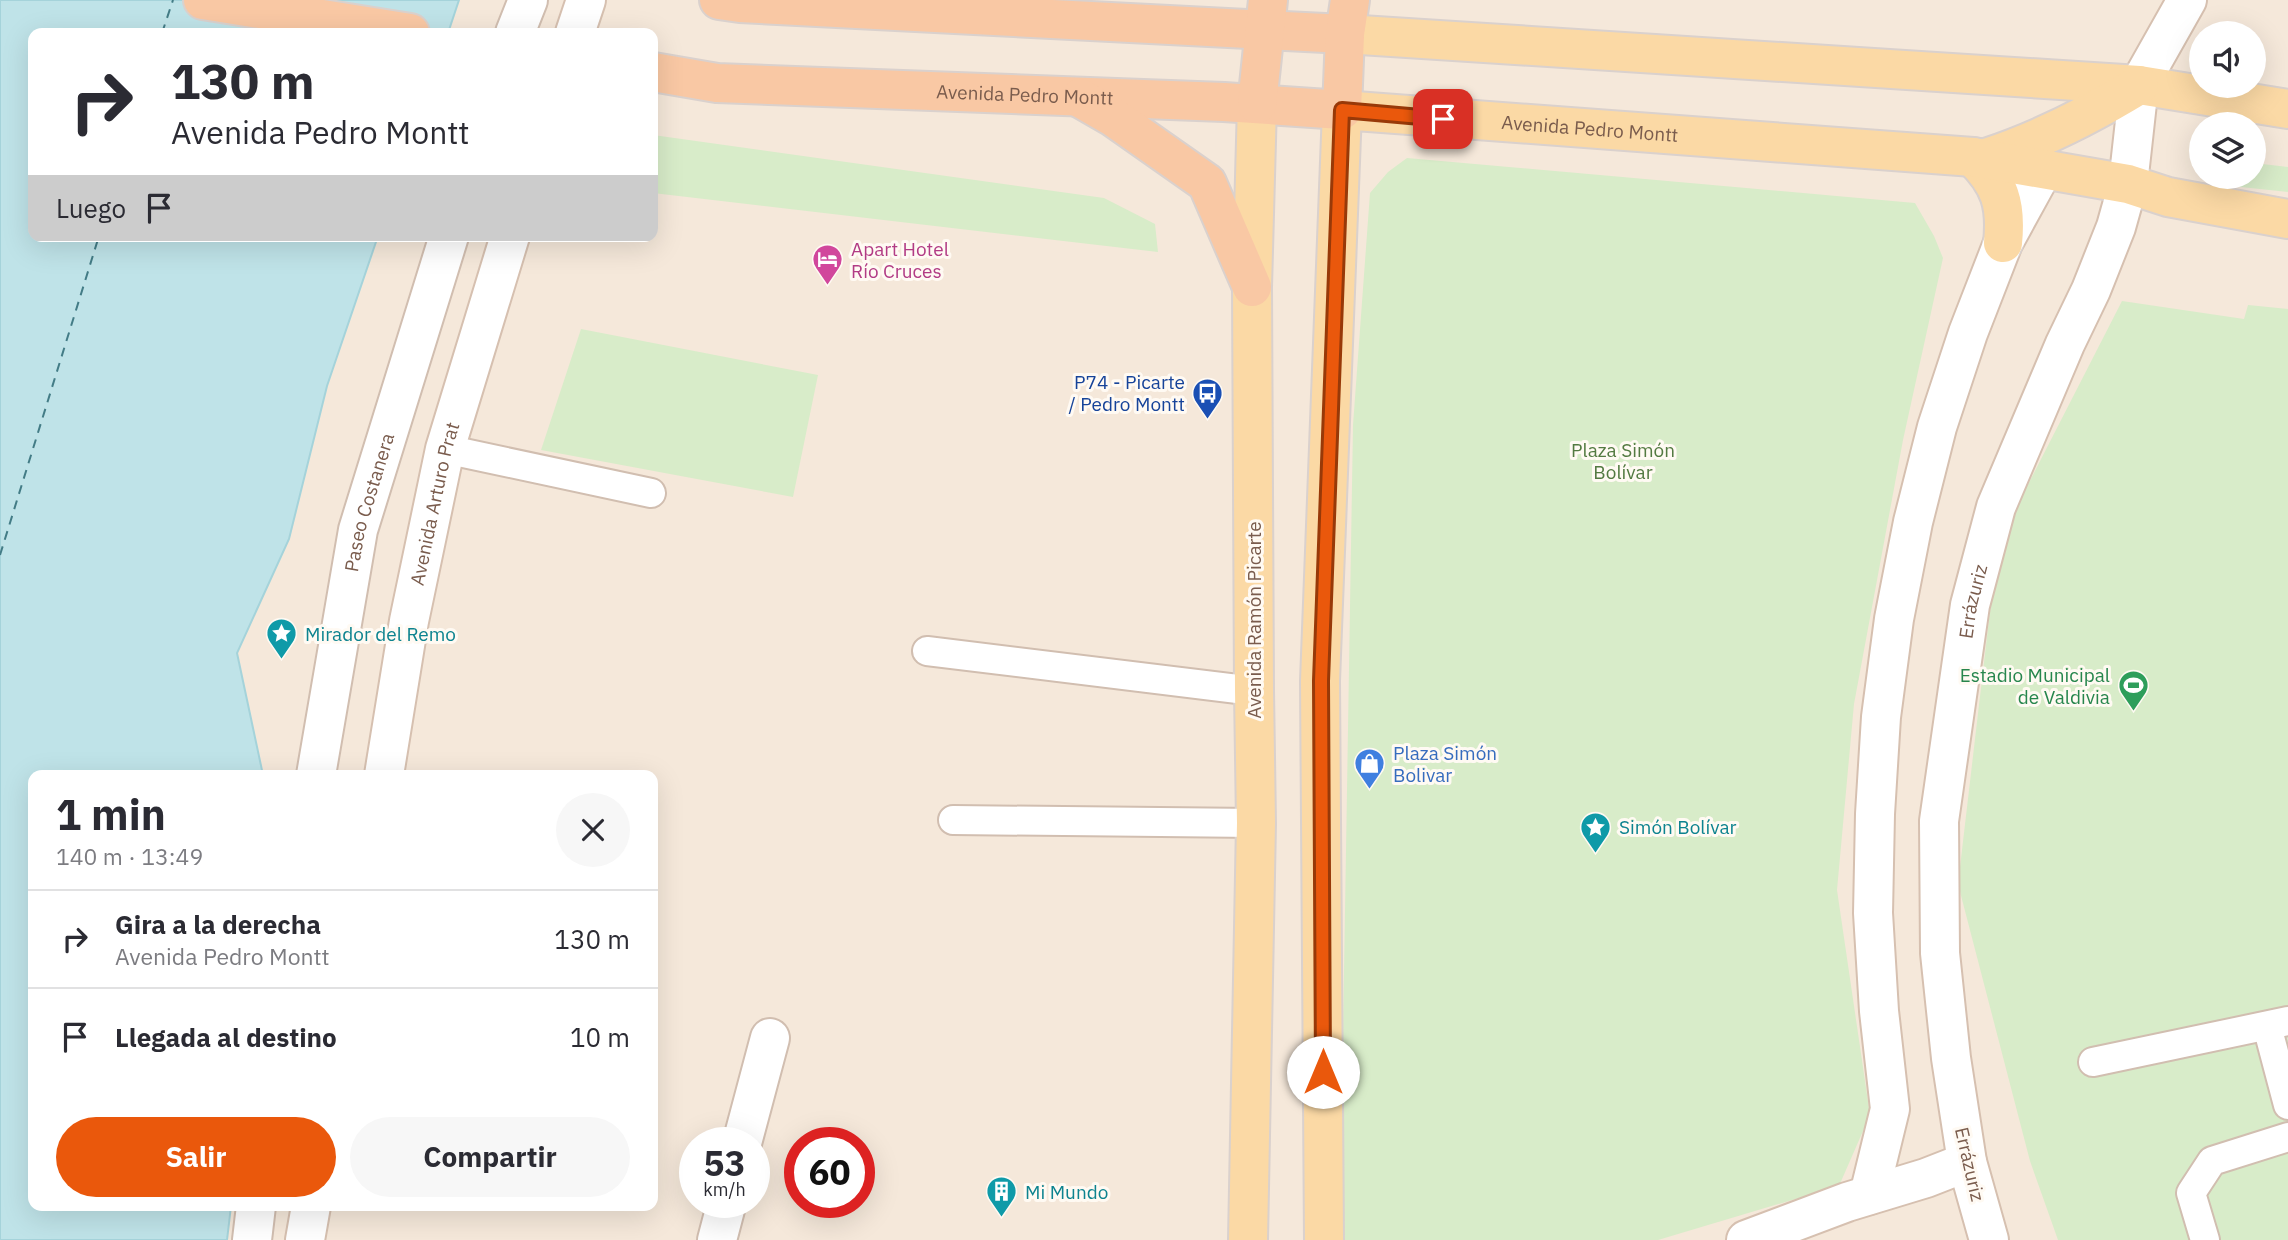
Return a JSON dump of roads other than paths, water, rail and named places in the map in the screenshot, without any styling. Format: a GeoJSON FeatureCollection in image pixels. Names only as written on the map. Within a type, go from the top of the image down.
{"type":"FeatureCollection","features":[{"type":"Feature","properties":{"kind":"highway"},"geometry":{"type":"LineString","coordinates":[[203,0],[379,28]]}},
{"type":"Feature","properties":{"kind":"highway"},"geometry":{"type":"LineString","coordinates":[[730,2],[1348,17],[1342,110]]}},
{"type":"Feature","properties":{"kind":"highway","name":"Avenida Ramón Picarte"},"geometry":{"type":"LineString","coordinates":[[1257,104],[1266,15]]}},
{"type":"Feature","properties":{"kind":"highway","name":"Avenida Pedro Montt"},"geometry":{"type":"LineString","coordinates":[[658,73],[717,83],[1257,104],[1342,110]]}},
{"type":"Feature","properties":{"kind":"highway"},"geometry":{"type":"LineString","coordinates":[[1078,97],[1113,117],[1207,183],[1252,287]]}},
{"type":"Feature","properties":{"kind":"main road"},"geometry":{"type":"LineString","coordinates":[[517,28],[528,0]]}},
{"type":"Feature","properties":{"kind":"main road"},"geometry":{"type":"LineString","coordinates":[[577,28],[586,0]]}},
{"type":"Feature","properties":{"kind":"main road","name":"Errázuriz"},"geometry":{"type":"LineString","coordinates":[[1989,1240],[1967,1162],[1951,1058],[1940,953],[1939,821],[1970,605],[1996,507],[2116,227],[2128,184],[2138,85],[2187,0]]}},
{"type":"Feature","properties":{"kind":"main road"},"geometry":{"type":"LineString","coordinates":[[1348,17],[2138,85],[2288,110]]}},
{"type":"Feature","properties":{"kind":"main road"},"geometry":{"type":"LineString","coordinates":[[2003,243],[2003,202],[1979,158],[2057,131],[2138,85]]}},
{"type":"Feature","properties":{"kind":"main road"},"geometry":{"type":"LineString","coordinates":[[1870,1195],[1890,1109],[1879,1011],[1873,913],[1874,814],[1880,730],[1894,619],[1913,522],[1937,427],[1968,333],[2003,243],[2043,170],[2081,130],[2138,85]]}},
{"type":"Feature","properties":{"kind":"main road","name":"Avenida Ramón Picarte"},"geometry":{"type":"LineString","coordinates":[[1248,1240],[1256,823],[1252,287],[1257,104]]}},
{"type":"Feature","properties":{"kind":"main road"},"geometry":{"type":"LineString","coordinates":[[1324,1240],[1321,681],[1342,110]]}},
{"type":"Feature","properties":{"kind":"main road","name":"Avenida Pedro Montt"},"geometry":{"type":"LineString","coordinates":[[1342,110],[1979,158],[2128,184],[2168,197],[2288,219]]}},
{"type":"Feature","properties":{"kind":"main road","name":"Paseo Costanera"},"geometry":{"type":"LineString","coordinates":[[317,770],[358,530],[447,242]]}},
{"type":"Feature","properties":{"kind":"main road","name":"Avenida Arturo Prat"},"geometry":{"type":"LineString","coordinates":[[385,770],[409,621],[445,449],[508,242]]}},
{"type":"Feature","properties":{"kind":"main road"},"geometry":{"type":"LineString","coordinates":[[746,1127],[769,1038]]}},
{"type":"Feature","properties":{"kind":"main road"},"geometry":{"type":"LineString","coordinates":[[1749,1240],[1967,1162]]}},
{"type":"Feature","properties":{"kind":"main road"},"geometry":{"type":"LineString","coordinates":[[252,1240],[255,1211]]}},
{"type":"Feature","properties":{"kind":"main road"},"geometry":{"type":"LineString","coordinates":[[306,1240],[310,1211]]}},
{"type":"Feature","properties":{"kind":"main road"},"geometry":{"type":"LineString","coordinates":[[717,1240],[723,1218]]}},
{"type":"Feature","properties":{"kind":"lane"},"geometry":{"type":"LineString","coordinates":[[445,449],[651,493]]}},
{"type":"Feature","properties":{"kind":"lane"},"geometry":{"type":"LineString","coordinates":[[927,651],[1254,691]]}},
{"type":"Feature","properties":{"kind":"lane"},"geometry":{"type":"LineString","coordinates":[[953,820],[1256,823]]}},
{"type":"Feature","properties":{"kind":"lane"},"geometry":{"type":"LineString","coordinates":[[2093,1062],[2277,1024],[2288,1105]]}},
{"type":"Feature","properties":{"kind":"lane"},"geometry":{"type":"LineString","coordinates":[[2205,1240],[2191,1193],[2212,1161],[2288,1137]]}},
{"type":"Feature","properties":{"kind":"water"},"geometry":{"type":"Polygon","coordinates":[[[0,0],[459,0],[450,28],[28,28],[28,242],[376,242],[327,386],[289,539],[237,653],[262,770],[28,770],[28,1211],[230,1211],[227,1240],[0,1240],[0,0]]]}},
{"type":"Feature","properties":{"kind":"place","name":"Apart Hotel Río Cruces"},"geometry":{"type":"Point","coordinates":[828,287]}},
{"type":"Feature","properties":{"kind":"place","name":"P74 - Picarte / Pedro Montt"},"geometry":{"type":"Point","coordinates":[1208,420]}},
{"type":"Feature","properties":{"kind":"place","name":"Mirador del Remo"},"geometry":{"type":"Point","coordinates":[282,661]}},
{"type":"Feature","properties":{"kind":"place","name":"Estadio Municipal de Valdivia"},"geometry":{"type":"Point","coordinates":[2133,713]}},
{"type":"Feature","properties":{"kind":"place","name":"Plaza Simón Bolivar"},"geometry":{"type":"Point","coordinates":[1370,791]}},
{"type":"Feature","properties":{"kind":"place","name":"Simón Bolívar"},"geometry":{"type":"Point","coordinates":[1596,854]}},
{"type":"Feature","properties":{"kind":"place","name":"Mi Mundo"},"geometry":{"type":"Point","coordinates":[1002,1219]}},
{"type":"Feature","properties":{"kind":"park label","name":"Plaza Simón Bolívar"},"geometry":{"type":"Point","coordinates":[1623,461]}}]}
